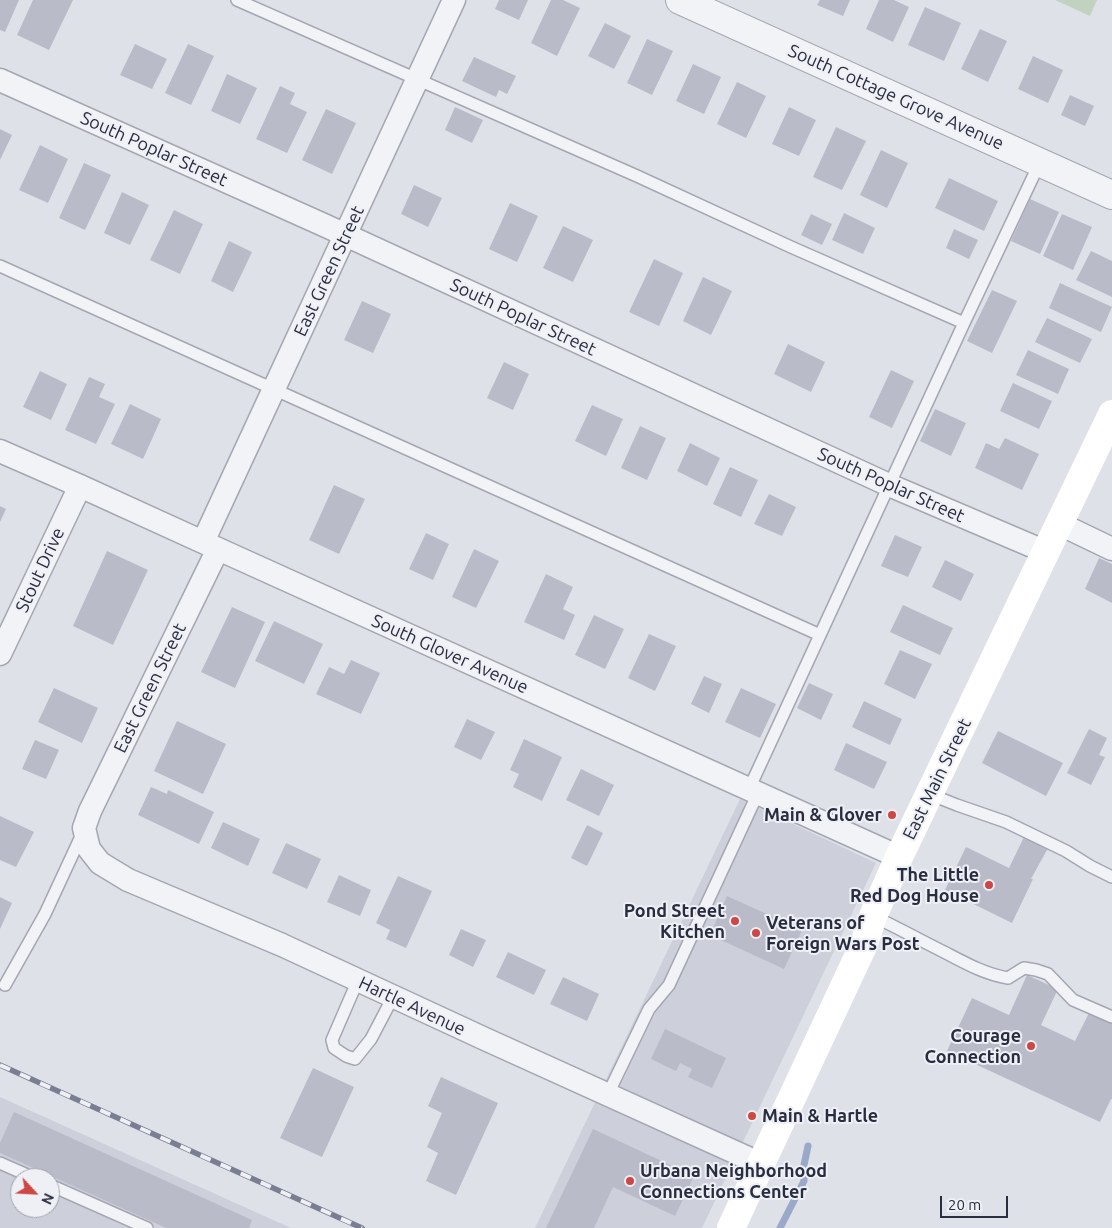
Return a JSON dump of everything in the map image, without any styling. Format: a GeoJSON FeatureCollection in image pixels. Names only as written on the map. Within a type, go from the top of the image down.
{"type":"FeatureCollection","features":[{"type":"Feature","properties":{"kind":"main road","name":"East Main Street"},"geometry":{"type":"LineString","coordinates":[[731,1228],[864,944],[873,916],[899,857],[1112,414]]}},
{"type":"Feature","properties":{"kind":"street","name":"East Green Street"},"geometry":{"type":"LineString","coordinates":[[84,828],[210,545],[274,389],[454,0]]}},
{"type":"Feature","properties":{"kind":"street","name":"South Cottage Grove Avenue"},"geometry":{"type":"LineString","coordinates":[[680,0],[1112,195]]}},
{"type":"Feature","properties":{"kind":"street","name":"South Poplar Street"},"geometry":{"type":"LineString","coordinates":[[0,80],[345,235],[889,485],[1046,552]]}},
{"type":"Feature","properties":{"kind":"street","name":"South Glover Avenue"},"geometry":{"type":"LineString","coordinates":[[0,450],[899,857]]}},
{"type":"Feature","properties":{"kind":"street","name":"Stout Drive"},"geometry":{"type":"LineString","coordinates":[[0,654],[80,486]]}},
{"type":"Feature","properties":{"kind":"street"},"geometry":{"type":"LineString","coordinates":[[1060,524],[1112,548]]}},
{"type":"Feature","properties":{"kind":"street","name":"Hartle Avenue"},"geometry":{"type":"LineString","coordinates":[[84,828],[89,849],[100,863],[128,880],[358,980],[761,1164]]}},
{"type":"Feature","properties":{"kind":"lane"},"geometry":{"type":"LineString","coordinates":[[237,0],[637,176],[791,247],[964,323]]}},
{"type":"Feature","properties":{"kind":"lane"},"geometry":{"type":"LineString","coordinates":[[608,1094],[649,1009],[668,985],[820,636],[1040,162]]}},
{"type":"Feature","properties":{"kind":"lane"},"geometry":{"type":"LineString","coordinates":[[0,266],[820,636]]}},
{"type":"Feature","properties":{"kind":"lane"},"geometry":{"type":"LineString","coordinates":[[929,794],[1006,822],[1066,851],[1112,877]]}},
{"type":"Feature","properties":{"kind":"lane"},"geometry":{"type":"LineString","coordinates":[[5,985],[45,914],[84,828]]}},
{"type":"Feature","properties":{"kind":"lane"},"geometry":{"type":"LineString","coordinates":[[873,916],[978,970],[994,976],[1008,978],[1024,968],[1048,974],[1073,1000],[1112,1017]]}},
{"type":"Feature","properties":{"kind":"lane"},"geometry":{"type":"LineString","coordinates":[[358,980],[332,1040],[334,1048],[346,1056],[355,1059],[371,1039],[393,997]]}},
{"type":"Feature","properties":{"kind":"lane"},"geometry":{"type":"LineString","coordinates":[[60,1189],[148,1228]]}},
{"type":"Feature","properties":{"kind":"shaded area"},"geometry":{"type":"Polygon","coordinates":[[[740,799],[876,863],[702,1228],[535,1228],[740,799]]]}},
{"type":"Feature","properties":{"kind":"shaded area"},"geometry":{"type":"Polygon","coordinates":[[[0,1097],[291,1228],[0,1228],[0,1097]]]}},
{"type":"Feature","properties":{"kind":"green space"},"geometry":{"type":"Polygon","coordinates":[[[1055,0],[1097,0],[1090,16],[1055,0]]]}},
{"type":"Feature","properties":{"kind":"building"},"geometry":{"type":"Polygon","coordinates":[[[0,0],[19,0],[5,32],[0,30],[0,0]]]}},
{"type":"Feature","properties":{"kind":"building"},"geometry":{"type":"Polygon","coordinates":[[[33,0],[73,0],[49,50],[17,35],[33,0]]]}},
{"type":"Feature","properties":{"kind":"building"},"geometry":{"type":"Polygon","coordinates":[[[499,0],[528,0],[519,20],[495,9],[499,0]]]}},
{"type":"Feature","properties":{"kind":"building"},"geometry":{"type":"Polygon","coordinates":[[[551,0],[563,0],[580,8],[557,56],[531,43],[551,0]]]}},
{"type":"Feature","properties":{"kind":"building"},"geometry":{"type":"Polygon","coordinates":[[[820,0],[850,0],[843,16],[817,5],[820,0]]]}},
{"type":"Feature","properties":{"kind":"building"},"geometry":{"type":"Polygon","coordinates":[[[879,0],[894,0],[909,7],[893,42],[866,29],[879,0]]]}},
{"type":"Feature","properties":{"kind":"building"},"geometry":{"type":"Polygon","coordinates":[[[925,7],[961,23],[944,61],[908,45],[925,7]]]}},
{"type":"Feature","properties":{"kind":"building"},"geometry":{"type":"Polygon","coordinates":[[[605,23],[631,36],[614,69],[588,56],[605,23]]]}},
{"type":"Feature","properties":{"kind":"building"},"geometry":{"type":"Polygon","coordinates":[[[980,29],[1007,41],[988,82],[961,69],[980,29]]]}},
{"type":"Feature","properties":{"kind":"building"},"geometry":{"type":"Polygon","coordinates":[[[647,39],[673,51],[652,95],[627,83],[647,39]]]}},
{"type":"Feature","properties":{"kind":"building"},"geometry":{"type":"Polygon","coordinates":[[[135,44],[167,59],[152,89],[120,75],[135,44]]]}},
{"type":"Feature","properties":{"kind":"building"},"geometry":{"type":"Polygon","coordinates":[[[188,44],[214,56],[191,105],[165,93],[188,44]]]}},
{"type":"Feature","properties":{"kind":"building"},"geometry":{"type":"Polygon","coordinates":[[[1033,56],[1063,70],[1048,103],[1018,89],[1033,56]]]}},
{"type":"Feature","properties":{"kind":"building"},"geometry":{"type":"Polygon","coordinates":[[[474,57],[516,76],[507,94],[499,90],[496,97],[462,81],[474,57]]]}},
{"type":"Feature","properties":{"kind":"building"},"geometry":{"type":"Polygon","coordinates":[[[693,64],[721,77],[704,114],[676,101],[693,64]]]}},
{"type":"Feature","properties":{"kind":"building"},"geometry":{"type":"Polygon","coordinates":[[[227,74],[257,88],[240,124],[211,111],[227,74]]]}},
{"type":"Feature","properties":{"kind":"building"},"geometry":{"type":"Polygon","coordinates":[[[737,82],[766,96],[746,138],[717,124],[737,82]]]}},
{"type":"Feature","properties":{"kind":"building"},"geometry":{"type":"Polygon","coordinates":[[[280,86],[295,93],[290,104],[307,112],[287,153],[256,139],[280,86]]]}},
{"type":"Feature","properties":{"kind":"building"},"geometry":{"type":"Polygon","coordinates":[[[1070,95],[1094,106],[1085,126],[1061,115],[1070,95]]]}},
{"type":"Feature","properties":{"kind":"building"},"geometry":{"type":"Polygon","coordinates":[[[455,107],[483,120],[472,143],[445,130],[455,107]]]}},
{"type":"Feature","properties":{"kind":"building"},"geometry":{"type":"Polygon","coordinates":[[[789,107],[816,120],[799,156],[772,144],[789,107]]]}},
{"type":"Feature","properties":{"kind":"building"},"geometry":{"type":"Polygon","coordinates":[[[326,109],[356,123],[332,174],[302,160],[326,109]]]}},
{"type":"Feature","properties":{"kind":"building"},"geometry":{"type":"Polygon","coordinates":[[[836,127],[866,141],[842,190],[813,177],[836,127]]]}},
{"type":"Feature","properties":{"kind":"building"},"geometry":{"type":"Polygon","coordinates":[[[0,129],[12,135],[0,160],[0,129]]]}},
{"type":"Feature","properties":{"kind":"building"},"geometry":{"type":"Polygon","coordinates":[[[40,145],[68,159],[48,203],[19,190],[40,145]]]}},
{"type":"Feature","properties":{"kind":"building"},"geometry":{"type":"Polygon","coordinates":[[[881,150],[908,163],[887,208],[860,195],[881,150]]]}},
{"type":"Feature","properties":{"kind":"building"},"geometry":{"type":"Polygon","coordinates":[[[84,163],[111,175],[85,230],[59,218],[84,163]]]}},
{"type":"Feature","properties":{"kind":"building"},"geometry":{"type":"Polygon","coordinates":[[[949,178],[998,201],[984,231],[935,208],[949,178]]]}},
{"type":"Feature","properties":{"kind":"building"},"geometry":{"type":"Polygon","coordinates":[[[414,185],[442,198],[428,227],[401,214],[414,185]]]}},
{"type":"Feature","properties":{"kind":"building"},"geometry":{"type":"Polygon","coordinates":[[[122,192],[149,205],[130,245],[104,233],[122,192]]]}},
{"type":"Feature","properties":{"kind":"building"},"geometry":{"type":"Polygon","coordinates":[[[1030,199],[1059,212],[1040,254],[1011,241],[1030,199]]]}},
{"type":"Feature","properties":{"kind":"building"},"geometry":{"type":"Polygon","coordinates":[[[510,203],[538,216],[517,262],[489,249],[510,203]]]}},
{"type":"Feature","properties":{"kind":"building"},"geometry":{"type":"Polygon","coordinates":[[[174,210],[203,224],[180,274],[150,260],[174,210]]]}},
{"type":"Feature","properties":{"kind":"building"},"geometry":{"type":"Polygon","coordinates":[[[844,213],[875,228],[863,254],[832,240],[844,213]]]}},
{"type":"Feature","properties":{"kind":"building"},"geometry":{"type":"Polygon","coordinates":[[[811,214],[832,224],[822,245],[801,235],[811,214]]]}},
{"type":"Feature","properties":{"kind":"building"},"geometry":{"type":"Polygon","coordinates":[[[1062,214],[1092,227],[1073,270],[1043,256],[1062,214]]]}},
{"type":"Feature","properties":{"kind":"building"},"geometry":{"type":"Polygon","coordinates":[[[563,226],[593,240],[573,282],[543,268],[563,226]]]}},
{"type":"Feature","properties":{"kind":"building"},"geometry":{"type":"Polygon","coordinates":[[[954,229],[978,240],[969,259],[946,248],[954,229]]]}},
{"type":"Feature","properties":{"kind":"building"},"geometry":{"type":"Polygon","coordinates":[[[229,241],[252,252],[233,292],[211,281],[229,241]]]}},
{"type":"Feature","properties":{"kind":"building"},"geometry":{"type":"Polygon","coordinates":[[[1091,251],[1112,261],[1112,297],[1076,280],[1091,251]]]}},
{"type":"Feature","properties":{"kind":"building"},"geometry":{"type":"Polygon","coordinates":[[[654,259],[683,273],[659,326],[629,312],[654,259]]]}},
{"type":"Feature","properties":{"kind":"building"},"geometry":{"type":"Polygon","coordinates":[[[703,277],[732,291],[711,335],[683,321],[703,277]]]}},
{"type":"Feature","properties":{"kind":"building"},"geometry":{"type":"Polygon","coordinates":[[[1060,283],[1112,307],[1101,332],[1049,308],[1060,283]]]}},
{"type":"Feature","properties":{"kind":"building"},"geometry":{"type":"Polygon","coordinates":[[[992,290],[1017,301],[992,353],[967,341],[992,290]]]}},
{"type":"Feature","properties":{"kind":"building"},"geometry":{"type":"Polygon","coordinates":[[[362,301],[391,314],[373,353],[344,340],[362,301]]]}},
{"type":"Feature","properties":{"kind":"building"},"geometry":{"type":"Polygon","coordinates":[[[1047,318],[1092,339],[1080,363],[1035,342],[1047,318]]]}},
{"type":"Feature","properties":{"kind":"building"},"geometry":{"type":"Polygon","coordinates":[[[788,344],[825,362],[811,392],[774,374],[788,344]]]}},
{"type":"Feature","properties":{"kind":"building"},"geometry":{"type":"Polygon","coordinates":[[[1028,350],[1069,369],[1058,394],[1016,375],[1028,350]]]}},
{"type":"Feature","properties":{"kind":"building"},"geometry":{"type":"Polygon","coordinates":[[[504,362],[529,374],[513,410],[487,398],[504,362]]]}},
{"type":"Feature","properties":{"kind":"building"},"geometry":{"type":"Polygon","coordinates":[[[891,370],[914,381],[892,428],[869,417],[891,370]]]}},
{"type":"Feature","properties":{"kind":"building"},"geometry":{"type":"Polygon","coordinates":[[[40,371],[67,384],[51,420],[23,407],[40,371]]]}},
{"type":"Feature","properties":{"kind":"building"},"geometry":{"type":"Polygon","coordinates":[[[89,377],[105,384],[99,397],[115,404],[96,444],[65,430],[89,377]]]}},
{"type":"Feature","properties":{"kind":"building"},"geometry":{"type":"Polygon","coordinates":[[[1013,383],[1052,401],[1039,429],[1000,411],[1013,383]]]}},
{"type":"Feature","properties":{"kind":"building"},"geometry":{"type":"Polygon","coordinates":[[[130,404],[161,419],[143,459],[111,444],[130,404]]]}},
{"type":"Feature","properties":{"kind":"building"},"geometry":{"type":"Polygon","coordinates":[[[592,405],[623,419],[606,456],[575,441],[592,405]]]}},
{"type":"Feature","properties":{"kind":"building"},"geometry":{"type":"Polygon","coordinates":[[[935,409],[966,423],[951,456],[920,441],[935,409]]]}},
{"type":"Feature","properties":{"kind":"building"},"geometry":{"type":"Polygon","coordinates":[[[640,426],[666,438],[647,480],[621,468],[640,426]]]}},
{"type":"Feature","properties":{"kind":"building"},"geometry":{"type":"Polygon","coordinates":[[[1005,438],[1039,454],[1022,490],[975,468],[986,443],[999,449],[1005,438]]]}},
{"type":"Feature","properties":{"kind":"building"},"geometry":{"type":"Polygon","coordinates":[[[690,443],[720,458],[707,486],[677,471],[690,443]]]}},
{"type":"Feature","properties":{"kind":"building"},"geometry":{"type":"Polygon","coordinates":[[[730,467],[758,480],[741,517],[713,504],[730,467]]]}},
{"type":"Feature","properties":{"kind":"building"},"geometry":{"type":"Polygon","coordinates":[[[334,485],[365,499],[339,554],[309,540],[334,485]]]}},
{"type":"Feature","properties":{"kind":"building"},"geometry":{"type":"Polygon","coordinates":[[[769,494],[796,507],[782,536],[754,524],[769,494]]]}},
{"type":"Feature","properties":{"kind":"building"},"geometry":{"type":"Polygon","coordinates":[[[0,506],[6,509],[0,522],[0,506]]]}},
{"type":"Feature","properties":{"kind":"building"},"geometry":{"type":"Polygon","coordinates":[[[426,533],[449,544],[433,580],[409,569],[426,533]]]}},
{"type":"Feature","properties":{"kind":"building"},"geometry":{"type":"Polygon","coordinates":[[[895,535],[922,547],[908,577],[881,566],[895,535]]]}},
{"type":"Feature","properties":{"kind":"building"},"geometry":{"type":"Polygon","coordinates":[[[474,549],[499,561],[476,608],[452,597],[474,549]]]}},
{"type":"Feature","properties":{"kind":"building"},"geometry":{"type":"Polygon","coordinates":[[[107,551],[148,570],[113,645],[73,626],[107,551]]]}},
{"type":"Feature","properties":{"kind":"building"},"geometry":{"type":"Polygon","coordinates":[[[1099,558],[1112,564],[1112,603],[1085,589],[1099,558]]]}},
{"type":"Feature","properties":{"kind":"building"},"geometry":{"type":"Polygon","coordinates":[[[945,560],[974,574],[961,601],[932,587],[945,560]]]}},
{"type":"Feature","properties":{"kind":"building"},"geometry":{"type":"Polygon","coordinates":[[[546,574],[573,587],[563,609],[575,615],[564,640],[524,622],[546,574]]]}},
{"type":"Feature","properties":{"kind":"building"},"geometry":{"type":"Polygon","coordinates":[[[903,605],[953,628],[940,655],[890,632],[903,605]]]}},
{"type":"Feature","properties":{"kind":"building"},"geometry":{"type":"Polygon","coordinates":[[[232,607],[265,622],[235,688],[201,672],[232,607]]]}},
{"type":"Feature","properties":{"kind":"building"},"geometry":{"type":"Polygon","coordinates":[[[594,615],[624,629],[605,669],[575,655],[594,615]]]}},
{"type":"Feature","properties":{"kind":"building"},"geometry":{"type":"Polygon","coordinates":[[[274,621],[323,644],[304,684],[255,661],[274,621]]]}},
{"type":"Feature","properties":{"kind":"building"},"geometry":{"type":"Polygon","coordinates":[[[649,634],[676,646],[655,691],[628,678],[649,634]]]}},
{"type":"Feature","properties":{"kind":"building"},"geometry":{"type":"Polygon","coordinates":[[[900,650],[932,664],[915,699],[884,684],[900,650]]]}},
{"type":"Feature","properties":{"kind":"building"},"geometry":{"type":"Polygon","coordinates":[[[351,660],[380,673],[361,714],[316,694],[329,667],[344,674],[351,660]]]}},
{"type":"Feature","properties":{"kind":"building"},"geometry":{"type":"Polygon","coordinates":[[[704,676],[722,684],[709,713],[691,704],[704,676]]]}},
{"type":"Feature","properties":{"kind":"building"},"geometry":{"type":"Polygon","coordinates":[[[809,683],[833,694],[821,720],[797,708],[809,683]]]}},
{"type":"Feature","properties":{"kind":"building"},"geometry":{"type":"Polygon","coordinates":[[[54,688],[98,708],[82,743],[38,722],[54,688]]]}},
{"type":"Feature","properties":{"kind":"building"},"geometry":{"type":"Polygon","coordinates":[[[741,688],[776,704],[760,738],[725,722],[741,688]]]}},
{"type":"Feature","properties":{"kind":"building"},"geometry":{"type":"Polygon","coordinates":[[[864,701],[902,719],[890,745],[852,727],[864,701]]]}},
{"type":"Feature","properties":{"kind":"building"},"geometry":{"type":"Polygon","coordinates":[[[467,719],[495,732],[481,760],[454,747],[467,719]]]}},
{"type":"Feature","properties":{"kind":"building"},"geometry":{"type":"Polygon","coordinates":[[[177,721],[226,744],[203,794],[154,771],[177,721]]]}},
{"type":"Feature","properties":{"kind":"building"},"geometry":{"type":"Polygon","coordinates":[[[1089,729],[1107,738],[1099,755],[1105,757],[1091,785],[1067,773],[1089,729]]]}},
{"type":"Feature","properties":{"kind":"building"},"geometry":{"type":"Polygon","coordinates":[[[998,731],[1063,763],[1046,796],[982,763],[998,731]]]}},
{"type":"Feature","properties":{"kind":"building"},"geometry":{"type":"Polygon","coordinates":[[[524,739],[562,757],[542,801],[513,787],[519,774],[510,770],[524,739]]]}},
{"type":"Feature","properties":{"kind":"building"},"geometry":{"type":"Polygon","coordinates":[[[35,740],[59,750],[46,779],[22,769],[35,740]]]}},
{"type":"Feature","properties":{"kind":"building"},"geometry":{"type":"Polygon","coordinates":[[[846,743],[887,762],[874,789],[834,770],[846,743]]]}},
{"type":"Feature","properties":{"kind":"building"},"geometry":{"type":"Polygon","coordinates":[[[581,769],[614,785],[599,816],[566,800],[581,769]]]}},
{"type":"Feature","properties":{"kind":"building"},"geometry":{"type":"Polygon","coordinates":[[[151,787],[167,794],[168,790],[214,812],[199,844],[138,815],[151,787]]]}},
{"type":"Feature","properties":{"kind":"building"},"geometry":{"type":"Polygon","coordinates":[[[0,816],[34,832],[16,867],[0,860],[0,816]]]}},
{"type":"Feature","properties":{"kind":"building"},"geometry":{"type":"Polygon","coordinates":[[[223,822],[260,839],[248,866],[211,848],[223,822]]]}},
{"type":"Feature","properties":{"kind":"building"},"geometry":{"type":"Polygon","coordinates":[[[587,825],[603,833],[587,866],[571,858],[587,825]]]}},
{"type":"Feature","properties":{"kind":"building","name":"The Little Red Dog House"},"geometry":{"type":"Polygon","coordinates":[[[1024,837],[1048,848],[1031,879],[1033,879],[1012,923],[945,890],[966,847],[1009,868],[1024,837]]]}},
{"type":"Feature","properties":{"kind":"building"},"geometry":{"type":"Polygon","coordinates":[[[286,843],[321,859],[307,889],[272,873],[286,843]]]}},
{"type":"Feature","properties":{"kind":"building"},"geometry":{"type":"Polygon","coordinates":[[[339,875],[371,890],[360,916],[327,902],[339,875]]]}},
{"type":"Feature","properties":{"kind":"building"},"geometry":{"type":"Polygon","coordinates":[[[398,876],[432,891],[406,948],[386,939],[390,930],[376,923],[398,876]]]}},
{"type":"Feature","properties":{"kind":"building","name":"Veterans of Foreign Wars Post"},"geometry":{"type":"Polygon","coordinates":[[[727,896],[802,930],[784,969],[710,935],[727,896]]]}},
{"type":"Feature","properties":{"kind":"building"},"geometry":{"type":"Polygon","coordinates":[[[0,897],[12,903],[0,929],[0,897]]]}},
{"type":"Feature","properties":{"kind":"building"},"geometry":{"type":"Polygon","coordinates":[[[461,929],[486,940],[473,967],[449,955],[461,929]]]}},
{"type":"Feature","properties":{"kind":"building"},"geometry":{"type":"Polygon","coordinates":[[[508,952],[546,970],[534,995],[496,977],[508,952]]]}},
{"type":"Feature","properties":{"kind":"building","name":"Courage Connection"},"geometry":{"type":"Polygon","coordinates":[[[1027,975],[1058,989],[1041,1025],[1075,1041],[1090,1011],[1112,1022],[1112,1099],[1100,1122],[947,1051],[972,998],[1009,1015],[1027,975]]]}},
{"type":"Feature","properties":{"kind":"building"},"geometry":{"type":"Polygon","coordinates":[[[563,977],[599,994],[587,1021],[550,1004],[563,977]]]}},
{"type":"Feature","properties":{"kind":"building"},"geometry":{"type":"Polygon","coordinates":[[[665,1029],[726,1058],[712,1088],[688,1077],[692,1069],[680,1063],[676,1071],[651,1059],[665,1029]]]}},
{"type":"Feature","properties":{"kind":"building"},"geometry":{"type":"Polygon","coordinates":[[[313,1068],[354,1087],[322,1157],[280,1138],[313,1068]]]}},
{"type":"Feature","properties":{"kind":"building"},"geometry":{"type":"Polygon","coordinates":[[[441,1077],[498,1103],[456,1195],[426,1181],[438,1153],[427,1147],[442,1113],[428,1106],[441,1077]]]}},
{"type":"Feature","properties":{"kind":"building"},"geometry":{"type":"Polygon","coordinates":[[[14,1112],[252,1220],[249,1228],[166,1228],[60,1180],[60,1168],[33,1168],[0,1153],[0,1143],[14,1112]]]}},
{"type":"Feature","properties":{"kind":"building","name":"Urbana Neighborhood Connections Center"},"geometry":{"type":"Polygon","coordinates":[[[593,1129],[694,1176],[675,1216],[613,1187],[594,1228],[546,1228],[593,1129]]]}},
{"type":"Feature","properties":{"kind":"waterway"},"geometry":{"type":"LineString","coordinates":[[780,1228],[804,1181],[804,1165],[808,1146]]}},
{"type":"Feature","properties":{"kind":"railway"},"geometry":{"type":"LineString","coordinates":[[0,1065],[362,1228]]}},
{"type":"Feature","properties":{"kind":"place","name":"Main & Glover"},"geometry":{"type":"Point","coordinates":[892,815]}},
{"type":"Feature","properties":{"kind":"place","name":"The Little Red Dog House"},"geometry":{"type":"Point","coordinates":[989,885]}},
{"type":"Feature","properties":{"kind":"place","name":"Pond Street Kitchen"},"geometry":{"type":"Point","coordinates":[735,921]}},
{"type":"Feature","properties":{"kind":"place","name":"Veterans of Foreign Wars Post"},"geometry":{"type":"Point","coordinates":[756,933]}},
{"type":"Feature","properties":{"kind":"place","name":"Courage Connection"},"geometry":{"type":"Point","coordinates":[1031,1046]}},
{"type":"Feature","properties":{"kind":"place","name":"Main & Hartle"},"geometry":{"type":"Point","coordinates":[752,1116]}},
{"type":"Feature","properties":{"kind":"place","name":"Urbana Neighborhood Connections Center"},"geometry":{"type":"Point","coordinates":[630,1181]}}]}
